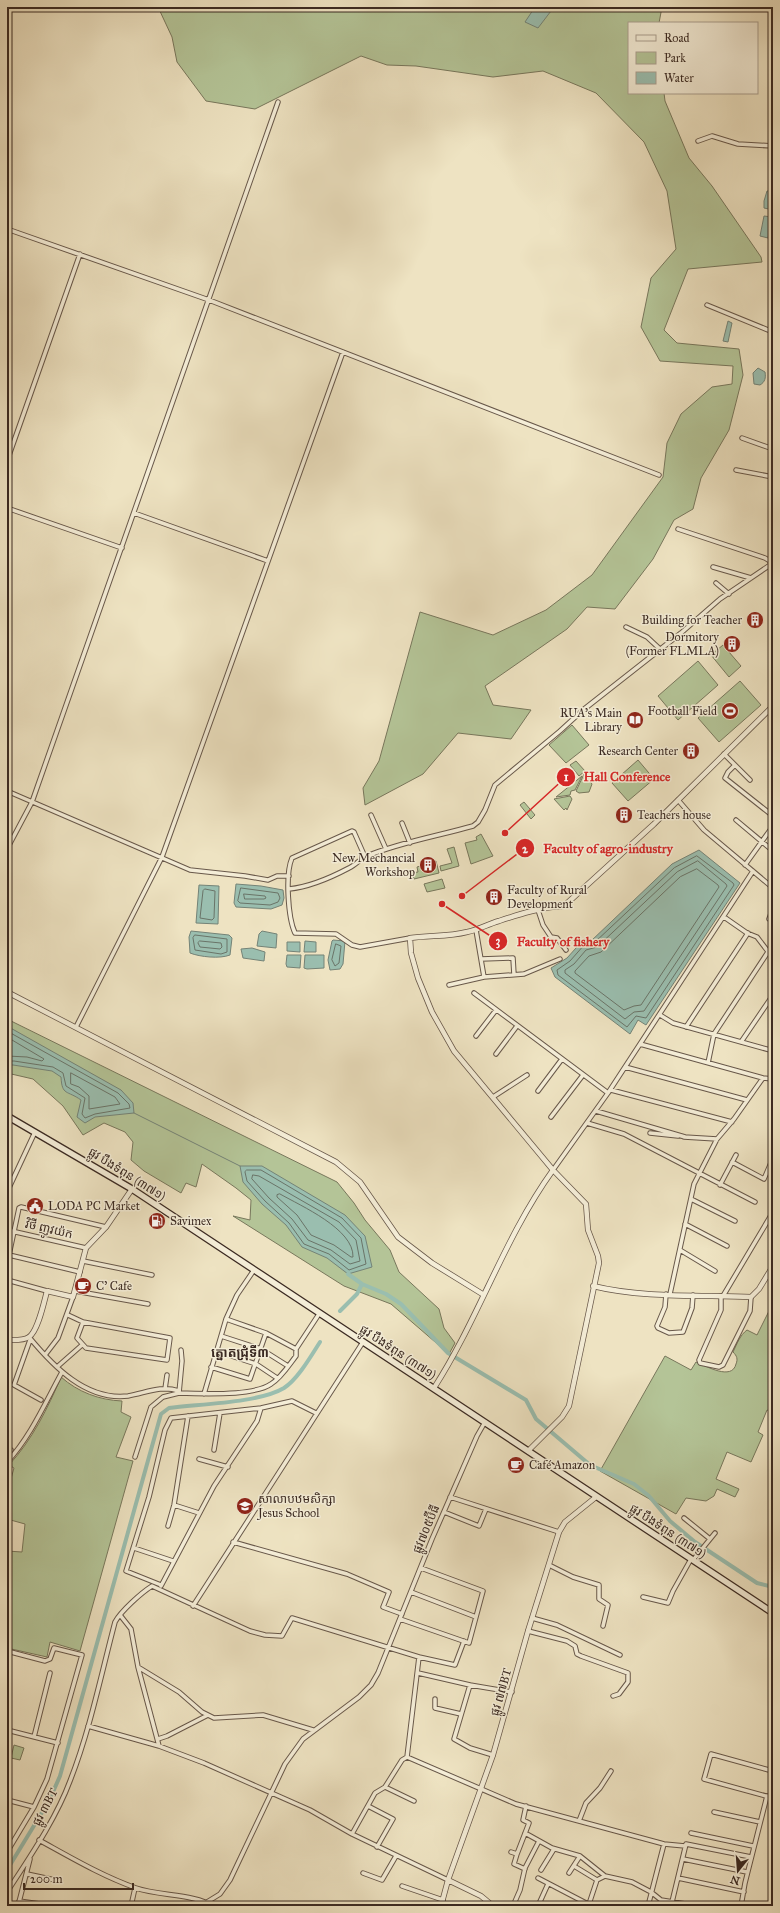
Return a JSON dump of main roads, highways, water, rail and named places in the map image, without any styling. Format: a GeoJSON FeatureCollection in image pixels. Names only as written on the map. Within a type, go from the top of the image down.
{"type":"FeatureCollection","features":[{"type":"Feature","properties":{"kind":"main road","name":"ផ្លូវ បឹងទំពុន (៣៧១)"},"geometry":{"type":"LineString","coordinates":[[7,1116],[132,1189],[773,1613]]}},
{"type":"Feature","properties":{"kind":"water"},"geometry":{"type":"Polygon","coordinates":[[[535,7],[545,7],[551,11],[538,28],[525,22],[535,7]]]}},
{"type":"Feature","properties":{"kind":"water"},"geometry":{"type":"Polygon","coordinates":[[[767,191],[773,191],[773,210],[764,208],[764,201],[767,191]]]}},
{"type":"Feature","properties":{"kind":"water"},"geometry":{"type":"Polygon","coordinates":[[[764,216],[772,217],[768,238],[760,236],[764,216]]]}},
{"type":"Feature","properties":{"kind":"water"},"geometry":{"type":"Polygon","coordinates":[[[728,321],[732,323],[728,342],[723,341],[728,321]]]}},
{"type":"Feature","properties":{"kind":"water"},"geometry":{"type":"Polygon","coordinates":[[[758,368],[765,372],[764,381],[760,385],[754,384],[753,373],[758,368]]]}},
{"type":"Feature","properties":{"kind":"water"},"geometry":{"type":"Polygon","coordinates":[[[699,850],[740,883],[646,1025],[638,1020],[630,1034],[555,977],[551,968],[567,958],[585,938],[591,941],[672,864],[699,850]]]}},
{"type":"Feature","properties":{"kind":"water"},"geometry":{"type":"Polygon","coordinates":[[[236,884],[283,890],[284,898],[282,905],[271,909],[236,907],[234,903],[236,884]]]}},
{"type":"Feature","properties":{"kind":"water"},"geometry":{"type":"Polygon","coordinates":[[[199,885],[219,886],[218,924],[196,923],[199,885]]]}},
{"type":"Feature","properties":{"kind":"water"},"geometry":{"type":"Polygon","coordinates":[[[191,931],[229,935],[232,938],[230,955],[210,957],[190,953],[189,937],[191,931]]]}},
{"type":"Feature","properties":{"kind":"water"},"geometry":{"type":"Polygon","coordinates":[[[262,931],[277,934],[276,948],[257,946],[259,934],[262,931]]]}},
{"type":"Feature","properties":{"kind":"water"},"geometry":{"type":"Polygon","coordinates":[[[333,940],[345,941],[343,964],[340,969],[330,970],[328,960],[333,940]]]}},
{"type":"Feature","properties":{"kind":"water"},"geometry":{"type":"Polygon","coordinates":[[[305,941],[316,942],[316,952],[304,952],[305,941]]]}},
{"type":"Feature","properties":{"kind":"water"},"geometry":{"type":"Polygon","coordinates":[[[287,942],[300,942],[300,952],[287,951],[287,942]]]}},
{"type":"Feature","properties":{"kind":"water"},"geometry":{"type":"Polygon","coordinates":[[[252,948],[265,952],[264,961],[243,958],[241,949],[252,948]]]}},
{"type":"Feature","properties":{"kind":"water"},"geometry":{"type":"Polygon","coordinates":[[[287,955],[301,955],[300,968],[287,967],[287,955]]]}},
{"type":"Feature","properties":{"kind":"water"},"geometry":{"type":"Polygon","coordinates":[[[305,955],[324,955],[324,968],[304,968],[305,955]]]}},
{"type":"Feature","properties":{"kind":"water"},"geometry":{"type":"Polygon","coordinates":[[[7,1026],[121,1090],[133,1103],[134,1113],[95,1117],[85,1123],[77,1117],[81,1100],[64,1090],[61,1077],[52,1071],[7,1065],[7,1026]]]}},
{"type":"Feature","properties":{"kind":"water"},"geometry":{"type":"Polygon","coordinates":[[[240,1166],[262,1166],[345,1215],[365,1236],[372,1267],[348,1274],[327,1258],[302,1247],[286,1225],[262,1204],[243,1182],[240,1166]]]}},
{"type":"Feature","properties":{"kind":"waterway"},"geometry":{"type":"LineString","coordinates":[[134,1113],[240,1166]]}},
{"type":"Feature","properties":{"kind":"waterway"},"geometry":{"type":"LineString","coordinates":[[348,1274],[362,1284],[386,1294],[401,1304],[448,1353],[526,1400],[536,1419],[590,1465],[634,1484],[649,1496],[670,1521],[695,1542],[757,1583],[773,1587]]}},
{"type":"Feature","properties":{"kind":"waterway"},"geometry":{"type":"LineString","coordinates":[[340,1311],[357,1294],[362,1284]]}},
{"type":"Feature","properties":{"kind":"waterway"},"geometry":{"type":"LineString","coordinates":[[7,1870],[49,1801],[60,1776],[161,1414],[169,1408],[245,1400],[273,1393],[284,1388],[294,1379],[304,1367],[320,1342]]}},
{"type":"Feature","properties":{"kind":"place","name":"Building for Teacher"},"geometry":{"type":"Point","coordinates":[755,620]}},
{"type":"Feature","properties":{"kind":"place","name":"Dormitory (Former FLMLA)"},"geometry":{"type":"Point","coordinates":[732,644]}},
{"type":"Feature","properties":{"kind":"place","name":"Football Field"},"geometry":{"type":"Point","coordinates":[730,711]}},
{"type":"Feature","properties":{"kind":"place","name":"RUA's Main Library"},"geometry":{"type":"Point","coordinates":[635,720]}},
{"type":"Feature","properties":{"kind":"place","name":"Research Center"},"geometry":{"type":"Point","coordinates":[691,751]}},
{"type":"Feature","properties":{"kind":"place","name":"Teachers house"},"geometry":{"type":"Point","coordinates":[624,815]}},
{"type":"Feature","properties":{"kind":"place","name":"Hall Conference"},"geometry":{"type":"Point","coordinates":[505,833]}},
{"type":"Feature","properties":{"kind":"place","name":"New Mechancial Workshop"},"geometry":{"type":"Point","coordinates":[428,865]}},
{"type":"Feature","properties":{"kind":"place","name":"Faculty of agro-industry"},"geometry":{"type":"Point","coordinates":[462,896]}},
{"type":"Feature","properties":{"kind":"place","name":"Faculty of Rural Development"},"geometry":{"type":"Point","coordinates":[494,897]}},
{"type":"Feature","properties":{"kind":"place","name":"Faculty of fishery"},"geometry":{"type":"Point","coordinates":[442,904]}},
{"type":"Feature","properties":{"kind":"place","name":"LODA PC Market"},"geometry":{"type":"Point","coordinates":[35,1206]}},
{"type":"Feature","properties":{"kind":"place","name":"Savimex"},"geometry":{"type":"Point","coordinates":[157,1221]}},
{"type":"Feature","properties":{"kind":"place","name":"C' Cafe"},"geometry":{"type":"Point","coordinates":[83,1286]}},
{"type":"Feature","properties":{"kind":"place","name":"Café Amazon"},"geometry":{"type":"Point","coordinates":[516,1465]}},
{"type":"Feature","properties":{"kind":"place","name":"សាលាបឋមសិក្សា Jesus School"},"geometry":{"type":"Point","coordinates":[245,1506]}},
{"type":"Feature","properties":{"kind":"district","name":"ត្នោតជ្រុំទី៣"},"geometry":{"type":"Point","coordinates":[240,1352]}}]}
